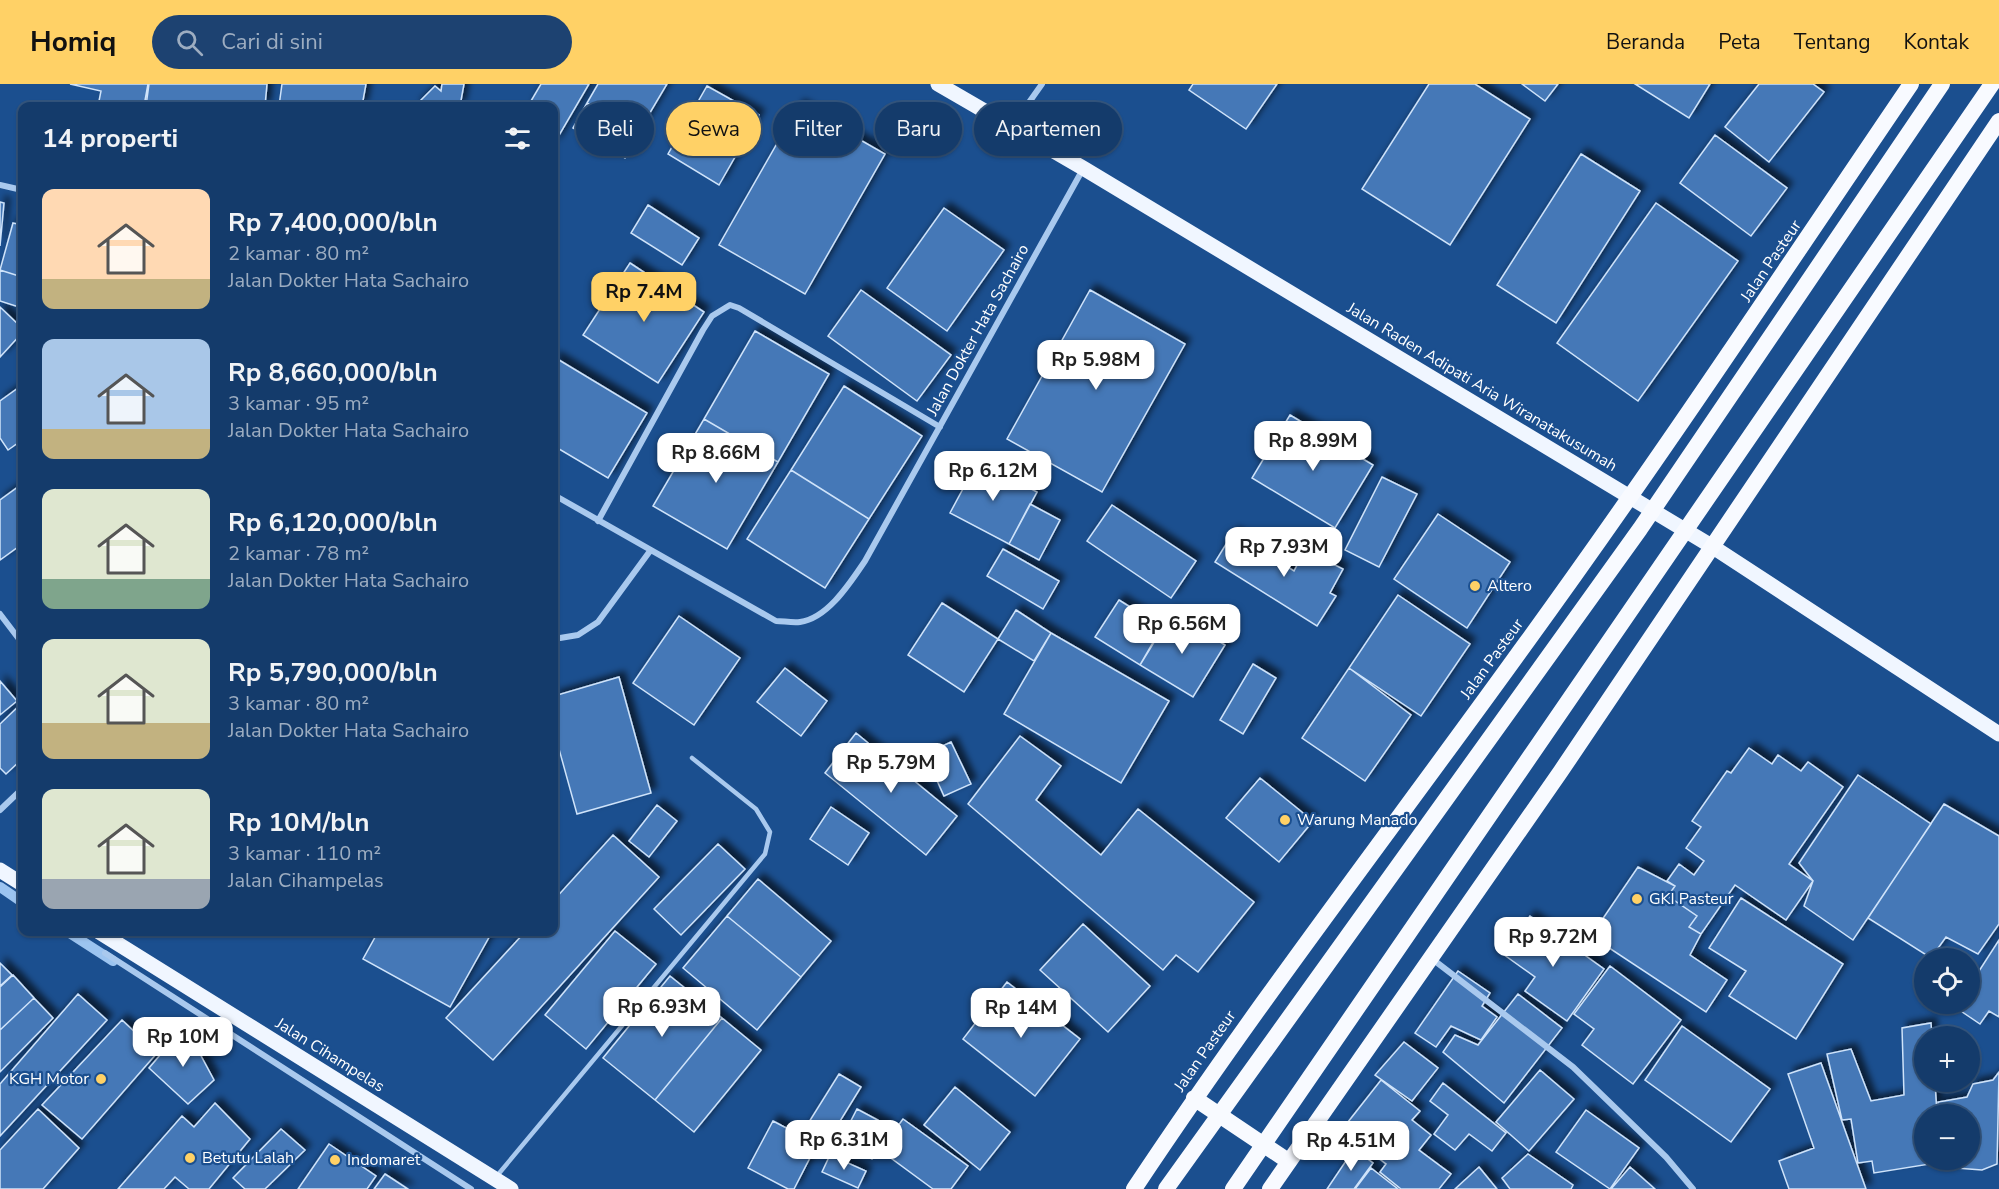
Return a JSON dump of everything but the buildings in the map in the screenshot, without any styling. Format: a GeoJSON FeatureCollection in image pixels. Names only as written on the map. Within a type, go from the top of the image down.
{"type":"FeatureCollection","features":[{"type":"Feature","properties":{"kind":"highway"},"geometry":{"type":"LineString","coordinates":[[1166,1189],[1640,529],[1942,84]]}},
{"type":"Feature","properties":{"kind":"highway"},"geometry":{"type":"LineString","coordinates":[[1233,1189],[1992,84]]}},
{"type":"Feature","properties":{"kind":"highway","name":"Jalan Pasteur"},"geometry":{"type":"LineString","coordinates":[[1134,1189],[1194,1098],[1302,945],[1631,497],[1908,85]]}},
{"type":"Feature","properties":{"kind":"highway"},"geometry":{"type":"LineString","coordinates":[[1270,1189],[1713,547],[1999,121]]}},
{"type":"Feature","properties":{"kind":"highway"},"geometry":{"type":"LineString","coordinates":[[1194,1098],[1288,1161]]}},
{"type":"Feature","properties":{"kind":"main road","name":"Jalan Raden Adipati Aria Wiranatakusumah"},"geometry":{"type":"LineString","coordinates":[[938,84],[974,105]]}},
{"type":"Feature","properties":{"kind":"main road","name":"Jalan Raden Adipati Aria Wiranatakusumah"},"geometry":{"type":"LineString","coordinates":[[1062,156],[1713,547],[1999,734]]}},
{"type":"Feature","properties":{"kind":"main road"},"geometry":{"type":"LineString","coordinates":[[0,870],[18,881]]}},
{"type":"Feature","properties":{"kind":"main road","name":"Jalan Cihampelas"},"geometry":{"type":"LineString","coordinates":[[105,936],[511,1189]]}},
{"type":"Feature","properties":{"kind":"street"},"geometry":{"type":"LineString","coordinates":[[1029,102],[1042,84]]}},
{"type":"Feature","properties":{"kind":"street","name":"Jalan Dokter Hata Sachairo"},"geometry":{"type":"LineString","coordinates":[[558,497],[776,621],[801,622],[824,610],[845,589],[865,561],[1083,168]]}},
{"type":"Feature","properties":{"kind":"street"},"geometry":{"type":"LineString","coordinates":[[0,185],[18,189]]}},
{"type":"Feature","properties":{"kind":"street"},"geometry":{"type":"LineString","coordinates":[[598,521],[703,330],[712,316],[730,305],[739,308],[939,427]]}},
{"type":"Feature","properties":{"kind":"street"},"geometry":{"type":"LineString","coordinates":[[558,638],[578,635],[598,622],[650,551]]}},
{"type":"Feature","properties":{"kind":"street"},"geometry":{"type":"LineString","coordinates":[[0,614],[18,638]]}},
{"type":"Feature","properties":{"kind":"street"},"geometry":{"type":"LineString","coordinates":[[0,810],[18,793]]}},
{"type":"Feature","properties":{"kind":"street"},"geometry":{"type":"LineString","coordinates":[[105,953],[471,1189]]}},
{"type":"Feature","properties":{"kind":"street"},"geometry":{"type":"LineString","coordinates":[[1430,958],[1573,1067],[1666,1157],[1693,1189]]}},
{"type":"Feature","properties":{"kind":"lane"},"geometry":{"type":"LineString","coordinates":[[494,1179],[765,854],[771,832],[756,809],[692,758]]}},
{"type":"Feature","properties":{"kind":"waterway"},"geometry":{"type":"LineString","coordinates":[[0,887],[18,899]]}},
{"type":"Feature","properties":{"kind":"waterway"},"geometry":{"type":"LineString","coordinates":[[74,936],[113,961]]}},
{"type":"Feature","properties":{"kind":"place","name":"Altero"},"geometry":{"type":"Point","coordinates":[1475,586]}},
{"type":"Feature","properties":{"kind":"place","name":"Warung Manado"},"geometry":{"type":"Point","coordinates":[1285,820]}},
{"type":"Feature","properties":{"kind":"place","name":"GKI Pasteur"},"geometry":{"type":"Point","coordinates":[1637,899]}},
{"type":"Feature","properties":{"kind":"place","name":"KGH Motor"},"geometry":{"type":"Point","coordinates":[101,1079]}},
{"type":"Feature","properties":{"kind":"place","name":"Betutu Lalah"},"geometry":{"type":"Point","coordinates":[190,1158]}},
{"type":"Feature","properties":{"kind":"place","name":"Indomaret"},"geometry":{"type":"Point","coordinates":[335,1160]}}]}
